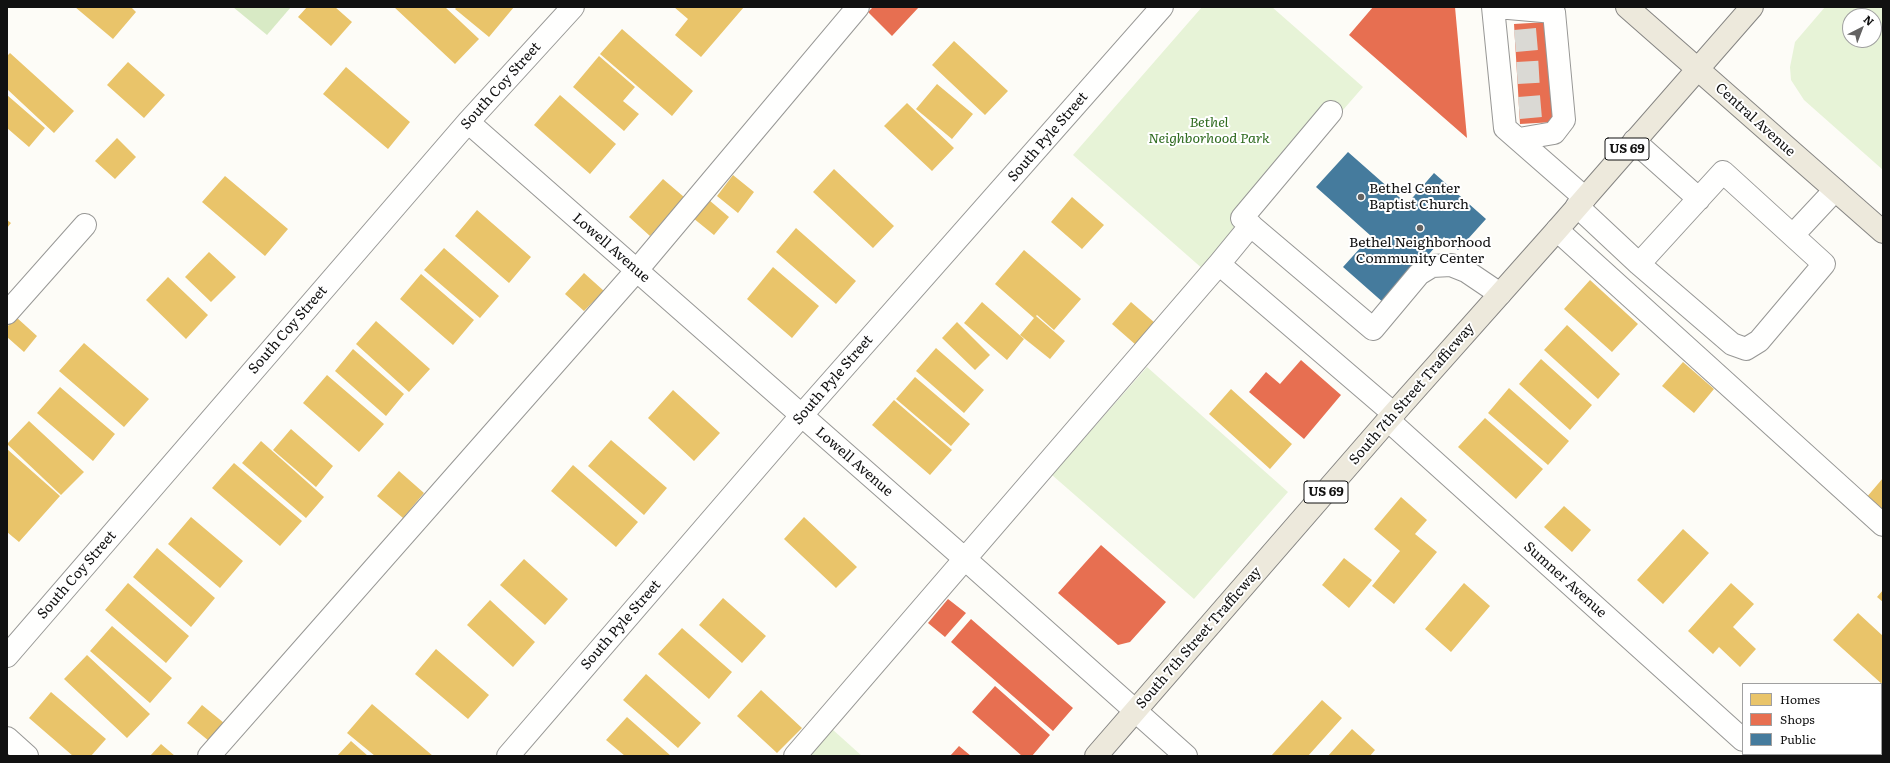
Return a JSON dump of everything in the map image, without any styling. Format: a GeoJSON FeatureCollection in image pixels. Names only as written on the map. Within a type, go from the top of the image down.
{"type":"FeatureCollection","features":[{"type":"Feature","properties":{"kind":"main road","name":"Central Avenue"},"geometry":{"type":"LineString","coordinates":[[1627,7],[1883,232]]}},
{"type":"Feature","properties":{"kind":"main road","name":"US 69"},"geometry":{"type":"LineString","coordinates":[[1699,69],[1752,7]]}},
{"type":"Feature","properties":{"kind":"main road","name":"South 7th Street Trafficway"},"geometry":{"type":"LineString","coordinates":[[1096,756],[1391,417],[1699,69]]}},
{"type":"Feature","properties":{"kind":"street","name":"South Coy Street"},"geometry":{"type":"LineString","coordinates":[[7,656],[468,122],[572,7]]}},
{"type":"Feature","properties":{"kind":"street"},"geometry":{"type":"LineString","coordinates":[[209,756],[637,270],[858,7]]}},
{"type":"Feature","properties":{"kind":"street","name":"South Pyle Street"},"geometry":{"type":"LineString","coordinates":[[508,756],[801,416],[1162,7]]}},
{"type":"Feature","properties":{"kind":"street"},"geometry":{"type":"LineString","coordinates":[[1494,7],[1506,40],[1511,109],[1505,128],[1519,139],[1639,264],[1732,344],[1746,349],[1759,341],[1824,264],[1723,172],[1639,264]]}},
{"type":"Feature","properties":{"kind":"street"},"geometry":{"type":"LineString","coordinates":[[1497,7],[1554,12],[1552,38],[1558,105],[1564,120],[1554,133],[1519,139]]}},
{"type":"Feature","properties":{"kind":"street"},"geometry":{"type":"LineString","coordinates":[[1331,112],[1242,218],[1372,329],[1419,274],[1432,266],[1451,265],[1466,271],[1500,294]]}},
{"type":"Feature","properties":{"kind":"street","name":"Lowell Avenue"},"geometry":{"type":"LineString","coordinates":[[468,122],[965,559],[1186,756]]}},
{"type":"Feature","properties":{"kind":"street"},"geometry":{"type":"LineString","coordinates":[[1634,141],[1699,199]]}},
{"type":"Feature","properties":{"kind":"street"},"geometry":{"type":"LineString","coordinates":[[1792,235],[1835,190]]}},
{"type":"Feature","properties":{"kind":"street"},"geometry":{"type":"LineString","coordinates":[[7,313],[85,225]]}},
{"type":"Feature","properties":{"kind":"street"},"geometry":{"type":"LineString","coordinates":[[795,756],[1251,225]]}},
{"type":"Feature","properties":{"kind":"street"},"geometry":{"type":"LineString","coordinates":[[1558,230],[1883,525]]}},
{"type":"Feature","properties":{"kind":"street","name":"Sumner Avenue"},"geometry":{"type":"LineString","coordinates":[[1219,264],[1391,417],[1742,739]]}},
{"type":"Feature","properties":{"kind":"street"},"geometry":{"type":"LineString","coordinates":[[7,738],[27,756]]}},
{"type":"Feature","properties":{"kind":"green space"},"geometry":{"type":"Polygon","coordinates":[[[233,7],[291,7],[267,35],[233,7]]]}},
{"type":"Feature","properties":{"kind":"green space","name":"Bethel Neighborhood Park"},"geometry":{"type":"Polygon","coordinates":[[[1202,7],[1272,7],[1363,87],[1204,270],[1073,155],[1202,7]]]}},
{"type":"Feature","properties":{"kind":"green space"},"geometry":{"type":"Polygon","coordinates":[[[1825,7],[1883,7],[1883,170],[1804,100],[1791,80],[1790,67],[1795,42],[1825,7]]]}},
{"type":"Feature","properties":{"kind":"green space"},"geometry":{"type":"Polygon","coordinates":[[[1147,367],[1288,492],[1194,599],[1052,475],[1147,367]]]}},
{"type":"Feature","properties":{"kind":"green space"},"geometry":{"type":"Polygon","coordinates":[[[832,729],[862,756],[808,756],[832,729]]]}},
{"type":"Feature","properties":{"kind":"building: Homes"},"geometry":{"type":"Polygon","coordinates":[[[75,7],[131,7],[136,12],[113,39],[75,7]]]}},
{"type":"Feature","properties":{"kind":"building: Homes"},"geometry":{"type":"Polygon","coordinates":[[[307,7],[335,7],[352,22],[331,46],[298,17],[307,7]]]}},
{"type":"Feature","properties":{"kind":"building: Homes"},"geometry":{"type":"Polygon","coordinates":[[[394,7],[445,7],[479,39],[455,64],[394,7]]]}},
{"type":"Feature","properties":{"kind":"building: Homes"},"geometry":{"type":"Polygon","coordinates":[[[457,7],[514,7],[489,37],[455,9],[457,7]]]}},
{"type":"Feature","properties":{"kind":"building: Homes"},"geometry":{"type":"Polygon","coordinates":[[[674,7],[744,7],[701,57],[675,35],[688,19],[674,7]]]}},
{"type":"Feature","properties":{"kind":"building: Homes"},"geometry":{"type":"Polygon","coordinates":[[[622,29],[693,91],[672,116],[600,54],[622,29]]]}},
{"type":"Feature","properties":{"kind":"building: Homes"},"geometry":{"type":"Polygon","coordinates":[[[954,41],[1008,91],[985,115],[932,65],[954,41]]]}},
{"type":"Feature","properties":{"kind":"building: Homes"},"geometry":{"type":"Polygon","coordinates":[[[10,53],[74,111],[54,133],[7,89],[7,56],[10,53]]]}},
{"type":"Feature","properties":{"kind":"building: Homes"},"geometry":{"type":"Polygon","coordinates":[[[599,56],[635,87],[623,101],[639,114],[624,131],[573,87],[599,56]]]}},
{"type":"Feature","properties":{"kind":"building: Homes"},"geometry":{"type":"Polygon","coordinates":[[[128,62],[165,95],[144,118],[107,85],[128,62]]]}},
{"type":"Feature","properties":{"kind":"building: Homes"},"geometry":{"type":"Polygon","coordinates":[[[346,67],[410,122],[388,149],[323,94],[346,67]]]}},
{"type":"Feature","properties":{"kind":"building: Homes"},"geometry":{"type":"Polygon","coordinates":[[[937,84],[973,114],[952,139],[916,109],[937,84]]]}},
{"type":"Feature","properties":{"kind":"building: Homes"},"geometry":{"type":"Polygon","coordinates":[[[7,95],[45,128],[29,147],[7,128],[7,95]]]}},
{"type":"Feature","properties":{"kind":"building: Homes"},"geometry":{"type":"Polygon","coordinates":[[[560,95],[616,144],[590,174],[534,125],[560,95]]]}},
{"type":"Feature","properties":{"kind":"building: Homes"},"geometry":{"type":"Polygon","coordinates":[[[907,103],[954,148],[932,171],[884,126],[907,103]]]}},
{"type":"Feature","properties":{"kind":"building: Homes"},"geometry":{"type":"Polygon","coordinates":[[[117,138],[136,157],[115,179],[95,161],[117,138]]]}},
{"type":"Feature","properties":{"kind":"building: Homes"},"geometry":{"type":"Polygon","coordinates":[[[834,169],[894,226],[873,248],[813,192],[834,169]]]}},
{"type":"Feature","properties":{"kind":"building: Homes"},"geometry":{"type":"Polygon","coordinates":[[[733,175],[754,192],[738,213],[717,196],[733,175]]]}},
{"type":"Feature","properties":{"kind":"building: Homes"},"geometry":{"type":"Polygon","coordinates":[[[225,176],[288,229],[265,256],[202,202],[225,176]]]}},
{"type":"Feature","properties":{"kind":"building: Homes"},"geometry":{"type":"Polygon","coordinates":[[[663,179],[684,197],[650,236],[629,217],[663,179]]]}},
{"type":"Feature","properties":{"kind":"building: Homes"},"geometry":{"type":"Polygon","coordinates":[[[1072,197],[1104,225],[1082,249],[1051,222],[1072,197]]]}},
{"type":"Feature","properties":{"kind":"building: Homes"},"geometry":{"type":"Polygon","coordinates":[[[709,200],[729,217],[714,235],[693,218],[709,200]]]}},
{"type":"Feature","properties":{"kind":"building: Homes"},"geometry":{"type":"Polygon","coordinates":[[[477,210],[531,257],[509,283],[455,236],[477,210]]]}},
{"type":"Feature","properties":{"kind":"building: Homes"},"geometry":{"type":"Polygon","coordinates":[[[7,220],[11,223],[7,228],[7,220]]]}},
{"type":"Feature","properties":{"kind":"building: Homes"},"geometry":{"type":"Polygon","coordinates":[[[796,228],[856,281],[836,304],[776,252],[796,228]]]}},
{"type":"Feature","properties":{"kind":"building: Homes"},"geometry":{"type":"Polygon","coordinates":[[[444,248],[499,296],[480,318],[424,270],[444,248]]]}},
{"type":"Feature","properties":{"kind":"building: Homes"},"geometry":{"type":"Polygon","coordinates":[[[1024,250],[1081,299],[1054,330],[1037,315],[1036,316],[1065,341],[1050,359],[1020,335],[1034,318],[995,284],[1024,250]]]}},
{"type":"Feature","properties":{"kind":"building: Homes"},"geometry":{"type":"Polygon","coordinates":[[[209,252],[236,277],[211,302],[185,277],[209,252]]]}},
{"type":"Feature","properties":{"kind":"building: Homes"},"geometry":{"type":"Polygon","coordinates":[[[773,267],[819,306],[792,338],[747,299],[773,267]]]}},
{"type":"Feature","properties":{"kind":"building: Homes"},"geometry":{"type":"Polygon","coordinates":[[[584,273],[604,291],[584,311],[565,294],[584,273]]]}},
{"type":"Feature","properties":{"kind":"building: Homes"},"geometry":{"type":"Polygon","coordinates":[[[421,274],[474,320],[453,345],[400,299],[421,274]]]}},
{"type":"Feature","properties":{"kind":"building: Homes"},"geometry":{"type":"Polygon","coordinates":[[[168,277],[208,315],[186,339],[146,300],[168,277]]]}},
{"type":"Feature","properties":{"kind":"building: Homes"},"geometry":{"type":"Polygon","coordinates":[[[1590,280],[1638,324],[1612,352],[1564,309],[1590,280]]]}},
{"type":"Feature","properties":{"kind":"building: Homes"},"geometry":{"type":"Polygon","coordinates":[[[982,302],[1024,339],[1007,360],[964,323],[982,302]]]}},
{"type":"Feature","properties":{"kind":"building: Homes"},"geometry":{"type":"Polygon","coordinates":[[[1131,302],[1155,323],[1136,345],[1112,324],[1131,302]]]}},
{"type":"Feature","properties":{"kind":"building: Homes"},"geometry":{"type":"Polygon","coordinates":[[[16,317],[37,336],[24,352],[7,337],[7,327],[16,317]]]}},
{"type":"Feature","properties":{"kind":"building: Homes"},"geometry":{"type":"Polygon","coordinates":[[[376,321],[430,369],[409,392],[356,344],[376,321]]]}},
{"type":"Feature","properties":{"kind":"building: Homes"},"geometry":{"type":"Polygon","coordinates":[[[957,322],[990,355],[975,370],[942,338],[957,322]]]}},
{"type":"Feature","properties":{"kind":"building: Homes"},"geometry":{"type":"Polygon","coordinates":[[[1567,325],[1620,374],[1598,399],[1544,350],[1567,325]]]}},
{"type":"Feature","properties":{"kind":"building: Homes"},"geometry":{"type":"Polygon","coordinates":[[[84,343],[149,399],[124,427],[59,371],[84,343]]]}},
{"type":"Feature","properties":{"kind":"building: Homes"},"geometry":{"type":"Polygon","coordinates":[[[936,348],[984,390],[964,413],[916,371],[936,348]]]}},
{"type":"Feature","properties":{"kind":"building: Homes"},"geometry":{"type":"Polygon","coordinates":[[[353,349],[404,394],[386,416],[335,371],[353,349]]]}},
{"type":"Feature","properties":{"kind":"building: Homes"},"geometry":{"type":"Polygon","coordinates":[[[1541,359],[1592,405],[1570,430],[1519,384],[1541,359]]]}},
{"type":"Feature","properties":{"kind":"building: Homes"},"geometry":{"type":"Polygon","coordinates":[[[1683,362],[1714,389],[1694,413],[1662,386],[1683,362]]]}},
{"type":"Feature","properties":{"kind":"building: Homes"},"geometry":{"type":"Polygon","coordinates":[[[327,375],[384,424],[359,452],[303,403],[327,375]]]}},
{"type":"Feature","properties":{"kind":"building: Homes"},"geometry":{"type":"Polygon","coordinates":[[[915,377],[970,424],[951,446],[896,399],[915,377]]]}},
{"type":"Feature","properties":{"kind":"building: Homes"},"geometry":{"type":"Polygon","coordinates":[[[60,387],[115,434],[93,461],[37,413],[60,387]]]}},
{"type":"Feature","properties":{"kind":"building: Homes"},"geometry":{"type":"Polygon","coordinates":[[[1509,388],[1569,441],[1548,465],[1488,413],[1509,388]]]}},
{"type":"Feature","properties":{"kind":"building: Homes"},"geometry":{"type":"Polygon","coordinates":[[[1231,389],[1292,444],[1270,469],[1209,414],[1231,389]]]}},
{"type":"Feature","properties":{"kind":"building: Homes"},"geometry":{"type":"Polygon","coordinates":[[[673,390],[720,433],[694,461],[648,418],[673,390]]]}},
{"type":"Feature","properties":{"kind":"building: Homes"},"geometry":{"type":"Polygon","coordinates":[[[894,400],[952,450],[930,475],[872,425],[894,400]]]}},
{"type":"Feature","properties":{"kind":"building: Homes"},"geometry":{"type":"Polygon","coordinates":[[[1485,418],[1543,469],[1516,499],[1458,447],[1485,418]]]}},
{"type":"Feature","properties":{"kind":"building: Homes"},"geometry":{"type":"Polygon","coordinates":[[[29,421],[84,472],[61,495],[7,444],[29,421]]]}},
{"type":"Feature","properties":{"kind":"building: Homes"},"geometry":{"type":"Polygon","coordinates":[[[291,429],[333,466],[316,487],[273,450],[291,429]]]}},
{"type":"Feature","properties":{"kind":"building: Homes"},"geometry":{"type":"Polygon","coordinates":[[[611,440],[667,488],[644,515],[588,466],[611,440]]]}},
{"type":"Feature","properties":{"kind":"building: Homes"},"geometry":{"type":"Polygon","coordinates":[[[261,441],[324,497],[306,518],[242,463],[261,441]]]}},
{"type":"Feature","properties":{"kind":"building: Homes"},"geometry":{"type":"Polygon","coordinates":[[[7,449],[60,496],[19,542],[7,532],[7,449]]]}},
{"type":"Feature","properties":{"kind":"building: Homes"},"geometry":{"type":"Polygon","coordinates":[[[234,463],[302,521],[280,546],[212,488],[234,463]]]}},
{"type":"Feature","properties":{"kind":"building: Homes"},"geometry":{"type":"Polygon","coordinates":[[[573,465],[638,522],[616,547],[551,491],[573,465]]]}},
{"type":"Feature","properties":{"kind":"building: Homes"},"geometry":{"type":"Polygon","coordinates":[[[399,471],[424,493],[403,518],[377,496],[399,471]]]}},
{"type":"Feature","properties":{"kind":"building: Homes"},"geometry":{"type":"Polygon","coordinates":[[[1883,478],[1883,512],[1866,498],[1883,478]]]}},
{"type":"Feature","properties":{"kind":"building: Homes"},"geometry":{"type":"Polygon","coordinates":[[[1401,497],[1427,520],[1415,534],[1437,552],[1394,604],[1372,586],[1400,551],[1374,529],[1401,497]]]}},
{"type":"Feature","properties":{"kind":"building: Homes"},"geometry":{"type":"Polygon","coordinates":[[[1564,506],[1591,530],[1572,552],[1544,527],[1564,506]]]}},
{"type":"Feature","properties":{"kind":"building: Homes"},"geometry":{"type":"Polygon","coordinates":[[[191,517],[243,561],[220,588],[168,544],[191,517]]]}},
{"type":"Feature","properties":{"kind":"building: Homes"},"geometry":{"type":"Polygon","coordinates":[[[804,517],[857,567],[836,588],[784,539],[804,517]]]}},
{"type":"Feature","properties":{"kind":"building: Homes"},"geometry":{"type":"Polygon","coordinates":[[[1683,529],[1709,553],[1663,604],[1637,580],[1683,529]]]}},
{"type":"Feature","properties":{"kind":"building: Homes"},"geometry":{"type":"Polygon","coordinates":[[[157,548],[215,598],[191,627],[133,577],[157,548]]]}},
{"type":"Feature","properties":{"kind":"building: Homes"},"geometry":{"type":"Polygon","coordinates":[[[1344,558],[1372,580],[1349,608],[1322,585],[1344,558]]]}},
{"type":"Feature","properties":{"kind":"building: Homes"},"geometry":{"type":"Polygon","coordinates":[[[524,559],[568,599],[545,625],[500,585],[524,559]]]}},
{"type":"Feature","properties":{"kind":"building: Homes"},"geometry":{"type":"Polygon","coordinates":[[[128,583],[189,636],[166,663],[105,610],[128,583]]]}},
{"type":"Feature","properties":{"kind":"building: Homes"},"geometry":{"type":"Polygon","coordinates":[[[1464,583],[1490,606],[1451,652],[1425,629],[1464,583]]]}},
{"type":"Feature","properties":{"kind":"building: Homes"},"geometry":{"type":"Polygon","coordinates":[[[1731,583],[1754,604],[1733,627],[1756,649],[1740,667],[1719,647],[1713,654],[1688,631],[1731,583]]]}},
{"type":"Feature","properties":{"kind":"building: Homes"},"geometry":{"type":"Polygon","coordinates":[[[1883,590],[1883,602],[1877,597],[1883,590]]]}},
{"type":"Feature","properties":{"kind":"building: Homes"},"geometry":{"type":"Polygon","coordinates":[[[723,598],[766,636],[742,663],[699,625],[723,598]]]}},
{"type":"Feature","properties":{"kind":"building: Homes"},"geometry":{"type":"Polygon","coordinates":[[[490,600],[535,642],[513,667],[467,625],[490,600]]]}},
{"type":"Feature","properties":{"kind":"building: Homes"},"geometry":{"type":"Polygon","coordinates":[[[1858,613],[1883,636],[1883,685],[1882,683],[1833,640],[1858,613]]]}},
{"type":"Feature","properties":{"kind":"building: Homes"},"geometry":{"type":"Polygon","coordinates":[[[112,626],[172,678],[150,703],[90,651],[112,626]]]}},
{"type":"Feature","properties":{"kind":"building: Homes"},"geometry":{"type":"Polygon","coordinates":[[[682,628],[732,672],[709,699],[658,654],[682,628]]]}},
{"type":"Feature","properties":{"kind":"building: Homes"},"geometry":{"type":"Polygon","coordinates":[[[436,649],[489,695],[468,719],[415,674],[436,649]]]}},
{"type":"Feature","properties":{"kind":"building: Homes"},"geometry":{"type":"Polygon","coordinates":[[[87,655],[150,714],[127,738],[64,679],[87,655]]]}},
{"type":"Feature","properties":{"kind":"building: Homes"},"geometry":{"type":"Polygon","coordinates":[[[646,674],[701,723],[678,748],[623,700],[646,674]]]}},
{"type":"Feature","properties":{"kind":"building: Homes"},"geometry":{"type":"Polygon","coordinates":[[[761,690],[802,728],[777,753],[737,716],[761,690]]]}},
{"type":"Feature","properties":{"kind":"building: Homes"},"geometry":{"type":"Polygon","coordinates":[[[51,692],[106,739],[91,756],[73,756],[29,718],[51,692]]]}},
{"type":"Feature","properties":{"kind":"building: Homes"},"geometry":{"type":"Polygon","coordinates":[[[1322,700],[1342,718],[1308,756],[1271,756],[1322,700]]]}},
{"type":"Feature","properties":{"kind":"building: Homes"},"geometry":{"type":"Polygon","coordinates":[[[372,704],[433,756],[375,756],[347,733],[372,704]]]}},
{"type":"Feature","properties":{"kind":"building: Homes"},"geometry":{"type":"Polygon","coordinates":[[[202,705],[224,723],[209,741],[187,723],[202,705]]]}},
{"type":"Feature","properties":{"kind":"building: Homes"},"geometry":{"type":"Polygon","coordinates":[[[627,717],[671,756],[625,756],[606,740],[627,717]]]}},
{"type":"Feature","properties":{"kind":"building: Homes"},"geometry":{"type":"Polygon","coordinates":[[[1352,729],[1375,750],[1370,756],[1328,756],[1352,729]]]}},
{"type":"Feature","properties":{"kind":"building: Homes"},"geometry":{"type":"Polygon","coordinates":[[[351,741],[368,756],[337,756],[351,741]]]}},
{"type":"Feature","properties":{"kind":"building: Homes"},"geometry":{"type":"Polygon","coordinates":[[[161,744],[175,756],[150,756],[161,744]]]}},
{"type":"Feature","properties":{"kind":"building: Shops"},"geometry":{"type":"Polygon","coordinates":[[[873,7],[919,7],[892,36],[868,12],[873,7]]]}},
{"type":"Feature","properties":{"kind":"building: Shops"},"geometry":{"type":"Polygon","coordinates":[[[1373,7],[1455,7],[1467,138],[1349,35],[1373,7]]]}},
{"type":"Feature","properties":{"kind":"building: Shops"},"geometry":{"type":"Polygon","coordinates":[[[1548,22],[1554,122],[1520,124],[1514,24],[1548,22]]]}},
{"type":"Feature","properties":{"kind":"building: Shops"},"geometry":{"type":"Polygon","coordinates":[[[1301,360],[1341,395],[1304,439],[1249,392],[1266,372],[1280,384],[1301,360]]]}},
{"type":"Feature","properties":{"kind":"building: Shops"},"geometry":{"type":"Polygon","coordinates":[[[1101,545],[1166,602],[1130,642],[1118,645],[1058,593],[1101,545]]]}},
{"type":"Feature","properties":{"kind":"building: Shops"},"geometry":{"type":"Polygon","coordinates":[[[948,599],[966,613],[945,637],[928,623],[948,599]]]}},
{"type":"Feature","properties":{"kind":"building: Shops"},"geometry":{"type":"Polygon","coordinates":[[[971,619],[1073,708],[1053,731],[951,642],[971,619]]]}},
{"type":"Feature","properties":{"kind":"building: Shops"},"geometry":{"type":"Polygon","coordinates":[[[995,686],[1050,735],[1032,756],[1022,756],[972,712],[995,686]]]}},
{"type":"Feature","properties":{"kind":"building: Shops"},"geometry":{"type":"Polygon","coordinates":[[[959,746],[971,756],[950,756],[959,746]]]}},
{"type":"Feature","properties":{"kind":"building: Public","name":"Bethel Neighborhood Community Center"},"geometry":{"type":"Polygon","coordinates":[[[1348,152],[1407,204],[1434,173],[1486,219],[1458,250],[1444,237],[1385,304],[1343,267],[1371,236],[1316,187],[1348,152]]]}},
{"type":"Feature","properties":{"kind":"tunnel"},"geometry":{"type":"LineString","coordinates":[[1515,41],[1549,38]]}},
{"type":"Feature","properties":{"kind":"tunnel"},"geometry":{"type":"LineString","coordinates":[[1517,73],[1551,71]]}},
{"type":"Feature","properties":{"kind":"tunnel"},"geometry":{"type":"LineString","coordinates":[[1519,108],[1554,105]]}},
{"type":"Feature","properties":{"kind":"place","name":"Bethel Center Baptist Church"},"geometry":{"type":"Point","coordinates":[1361,197]}},
{"type":"Feature","properties":{"kind":"place","name":"Bethel Neighborhood Community Center"},"geometry":{"type":"Point","coordinates":[1420,228]}}]}
